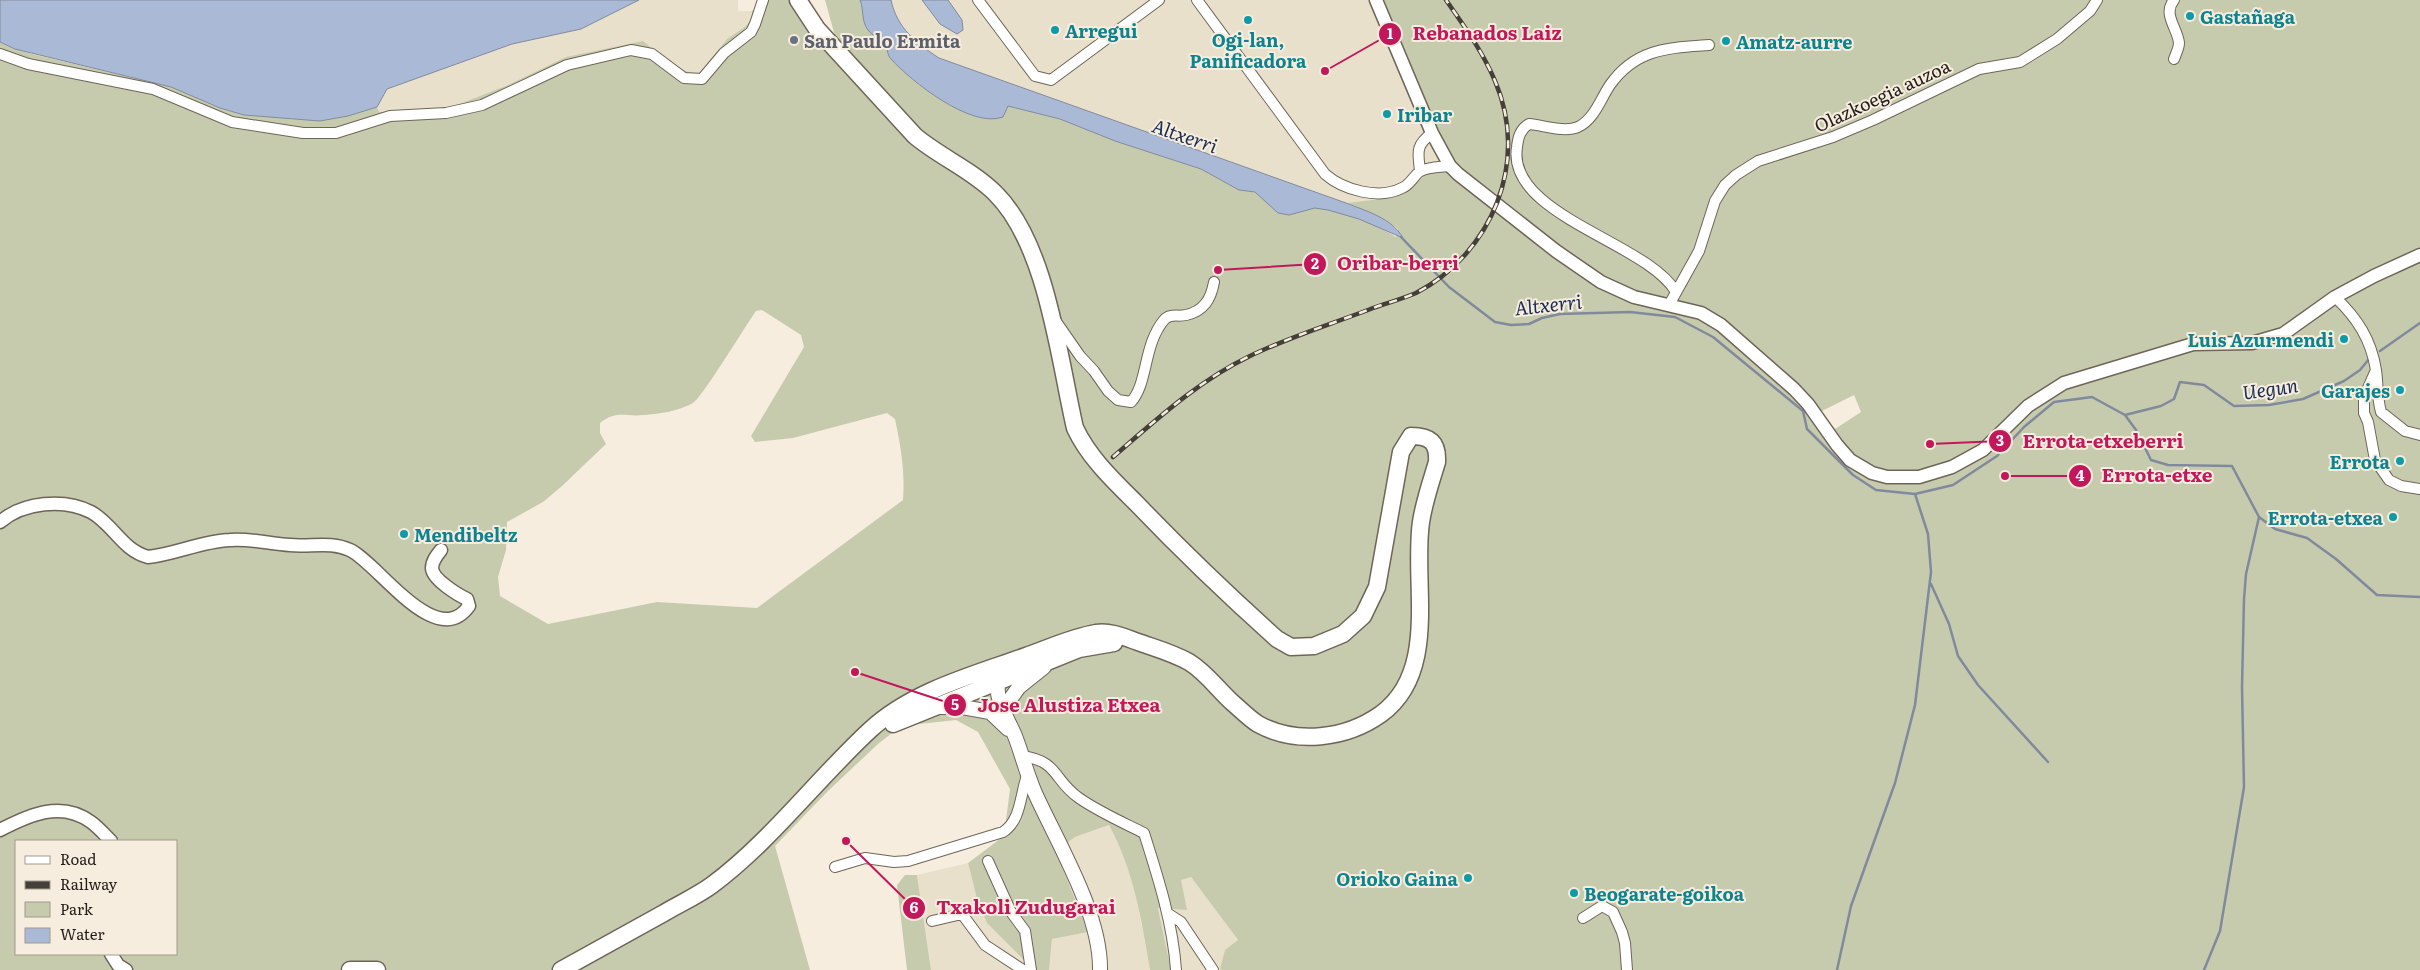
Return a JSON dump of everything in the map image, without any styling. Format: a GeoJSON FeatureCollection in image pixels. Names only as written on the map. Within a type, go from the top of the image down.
{"type":"FeatureCollection","features":[{"type":"Feature","properties":{"kind":"highway"},"geometry":{"type":"LineString","coordinates":[[803,3],[847,59],[915,136],[931,149],[981,181],[1002,202],[1024,233],[1035,258],[1050,313],[1075,428],[1086,447],[1099,464],[1159,527],[1277,639],[1292,646],[1314,646],[1334,640],[1352,628],[1363,616],[1377,587],[1404,446],[1411,436],[1421,436],[1433,441],[1436,448],[1437,462],[1421,522],[1422,601],[1417,653],[1404,688],[1382,713],[1347,732],[1321,736],[1296,736],[1275,731],[1256,723],[1190,663],[1118,634],[1099,633],[1076,637],[1049,655],[927,702]]}},
{"type":"Feature","properties":{"kind":"highway"},"geometry":{"type":"LineString","coordinates":[[561,970],[710,887],[766,836],[839,763],[927,702],[982,679],[998,682],[1000,675],[1006,669],[1049,655]]}},
{"type":"Feature","properties":{"kind":"highway"},"geometry":{"type":"LineString","coordinates":[[350,970],[377,970]]}},
{"type":"Feature","properties":{"kind":"main road"},"geometry":{"type":"LineString","coordinates":[[927,702],[946,706],[1000,708],[1049,655]]}},
{"type":"Feature","properties":{"kind":"main road"},"geometry":{"type":"LineString","coordinates":[[998,682],[1004,687],[1000,708],[1015,735],[1028,773],[1092,920],[1101,960],[1100,970]]}},
{"type":"Feature","properties":{"kind":"street"},"geometry":{"type":"LineString","coordinates":[[755,24],[756,0]]}},
{"type":"Feature","properties":{"kind":"street"},"geometry":{"type":"LineString","coordinates":[[0,54],[28,64],[153,89],[232,122],[303,133],[336,132],[390,116],[446,113],[482,105],[567,66],[632,50],[652,54],[684,78],[702,79],[724,53],[751,32],[763,0]]}},
{"type":"Feature","properties":{"kind":"street"},"geometry":{"type":"LineString","coordinates":[[978,0],[1035,76],[1052,80],[1159,0]]}},
{"type":"Feature","properties":{"kind":"street"},"geometry":{"type":"LineString","coordinates":[[1197,0],[1325,174],[1335,183],[1375,193],[1393,192],[1403,188],[1420,171],[1450,166]]}},
{"type":"Feature","properties":{"kind":"street"},"geometry":{"type":"LineString","coordinates":[[1376,0],[1432,133],[1450,166],[1480,193],[1584,272],[1634,297],[1701,313],[1726,329],[1808,404],[1850,460],[1872,473],[1887,477],[1902,478],[1936,474],[1968,459],[1995,440],[2038,398],[2064,383],[2193,344],[2239,344],[2266,341],[2283,334],[2335,297],[2374,276],[2420,255]]}},
{"type":"Feature","properties":{"kind":"street","name":"Olazkoegia auzoa"},"geometry":{"type":"LineString","coordinates":[[1669,305],[1699,251],[1715,201],[1725,185],[1736,175],[1758,161],[1833,137],[1873,120],[1979,69],[2020,62],[2057,39],[2090,11],[2097,0]]}},
{"type":"Feature","properties":{"kind":"street"},"geometry":{"type":"LineString","coordinates":[[2174,0],[2171,3],[2170,14],[2171,23],[2178,34],[2179,46],[2174,59]]}},
{"type":"Feature","properties":{"kind":"street"},"geometry":{"type":"LineString","coordinates":[[1676,292],[1672,285],[1659,274],[1612,242],[1563,216],[1543,201],[1518,168],[1516,154],[1520,133],[1529,124],[1571,129],[1580,126],[1598,107],[1611,84],[1642,58],[1661,49],[1709,45]]}},
{"type":"Feature","properties":{"kind":"street"},"geometry":{"type":"LineString","coordinates":[[1420,171],[1418,148],[1423,140],[1432,133]]}},
{"type":"Feature","properties":{"kind":"street"},"geometry":{"type":"LineString","coordinates":[[1050,313],[1108,391],[1118,400],[1131,402],[1139,389],[1150,344],[1164,320],[1170,315],[1186,315],[1202,308],[1210,299],[1214,282]]}},
{"type":"Feature","properties":{"kind":"street"},"geometry":{"type":"LineString","coordinates":[[2335,297],[2348,309],[2364,330],[2376,369],[2381,412],[2405,431],[2420,434]]}},
{"type":"Feature","properties":{"kind":"street"},"geometry":{"type":"LineString","coordinates":[[2376,369],[2364,396],[2364,413],[2368,422],[2375,460],[2389,480],[2401,486],[2420,489]]}},
{"type":"Feature","properties":{"kind":"street"},"geometry":{"type":"LineString","coordinates":[[0,522],[12,513],[38,506],[64,504],[92,513],[136,554],[148,557],[229,540],[260,540],[290,545],[339,545],[353,552],[392,588],[429,616],[457,617],[465,612],[469,606],[467,599],[456,594],[435,576],[432,570],[433,561],[441,550]]}},
{"type":"Feature","properties":{"kind":"street"},"geometry":{"type":"LineString","coordinates":[[1022,756],[1033,757],[1043,762],[1078,798],[1144,833],[1155,865],[1167,913],[1176,970]]}},
{"type":"Feature","properties":{"kind":"street"},"geometry":{"type":"LineString","coordinates":[[835,867],[865,858],[894,862],[908,860],[1003,832],[1008,829],[1017,814],[1028,773]]}},
{"type":"Feature","properties":{"kind":"street"},"geometry":{"type":"LineString","coordinates":[[0,830],[26,816],[48,810],[68,811],[91,822],[110,840]]}},
{"type":"Feature","properties":{"kind":"street"},"geometry":{"type":"LineString","coordinates":[[988,861],[1011,912],[1025,931],[1031,970]]}},
{"type":"Feature","properties":{"kind":"street"},"geometry":{"type":"LineString","coordinates":[[1582,918],[1602,906],[1613,912],[1625,943],[1626,970]]}},
{"type":"Feature","properties":{"kind":"street"},"geometry":{"type":"LineString","coordinates":[[1167,913],[1181,922],[1212,970]]}},
{"type":"Feature","properties":{"kind":"street"},"geometry":{"type":"LineString","coordinates":[[932,920],[962,914],[985,945],[1023,970]]}},
{"type":"Feature","properties":{"kind":"street"},"geometry":{"type":"LineString","coordinates":[[112,955],[118,965],[126,970]]}},
{"type":"Feature","properties":{"kind":"shaded area"},"geometry":{"type":"Polygon","coordinates":[[[639,0],[738,0],[738,11],[752,11],[752,18],[746,26],[727,39],[699,73],[688,73],[676,68],[508,85],[449,108],[378,112],[377,107],[387,89],[512,44],[581,29],[639,0]]]}},
{"type":"Feature","properties":{"kind":"shaded area"},"geometry":{"type":"Polygon","coordinates":[[[891,0],[1371,0],[1437,152],[1439,164],[1435,172],[1397,197],[1346,203],[939,58],[913,41],[898,22],[891,0]]]}},
{"type":"Feature","properties":{"kind":"shaded area"},"geometry":{"type":"Polygon","coordinates":[[[1109,825],[1123,851],[1134,885],[1150,970],[1049,970],[1052,939],[1087,932],[1055,852],[1075,837],[1109,825]]]}},
{"type":"Feature","properties":{"kind":"shaded area"},"geometry":{"type":"Polygon","coordinates":[[[968,863],[976,895],[1026,962],[1025,970],[931,970],[917,875],[968,863]]]}},
{"type":"Feature","properties":{"kind":"shaded area"},"geometry":{"type":"Polygon","coordinates":[[[1191,877],[1238,940],[1220,968],[1222,970],[1171,970],[1158,907],[1176,909],[1181,879],[1191,877]]]}},
{"type":"Feature","properties":{"kind":"green space"},"geometry":{"type":"Polygon","coordinates":[[[766,0],[790,0],[835,36],[825,0],[866,0],[886,43],[899,65],[922,86],[946,100],[1003,116],[1008,105],[1060,119],[1115,141],[1201,169],[1239,190],[1255,192],[1275,208],[1289,215],[1313,208],[1335,210],[1368,222],[1396,237],[1398,229],[1385,220],[1346,203],[1397,197],[1425,176],[1435,172],[1439,164],[1437,152],[1371,0],[2420,0],[2420,970],[1222,970],[1220,969],[1225,950],[1238,940],[1191,877],[1181,880],[1187,910],[1158,908],[1171,970],[1150,970],[1140,913],[1131,877],[1118,842],[1109,825],[1075,837],[1056,852],[1088,932],[1052,939],[1049,970],[1025,970],[1026,962],[987,923],[976,895],[968,863],[1004,836],[1010,789],[978,732],[956,720],[901,726],[878,744],[828,791],[775,846],[810,970],[0,970],[0,42],[32,54],[171,87],[220,108],[244,115],[320,121],[348,116],[377,107],[379,112],[449,108],[508,85],[566,57],[643,41],[676,67],[699,73],[727,39],[746,26],[752,18],[752,11],[766,0]],[[762,310],[756,311],[714,375],[693,403],[663,413],[616,415],[606,419],[600,423],[600,433],[606,444],[543,502],[507,522],[506,550],[498,577],[500,596],[548,624],[657,602],[757,608],[903,500],[903,469],[899,440],[895,419],[887,413],[793,438],[755,442],[751,436],[804,347],[801,335],[762,310]],[[1854,395],[1820,412],[1835,429],[1861,412],[1854,395]]]}},
{"type":"Feature","properties":{"kind":"green space"},"geometry":{"type":"Polygon","coordinates":[[[905,875],[917,875],[931,970],[907,970],[897,885],[905,875]]]}},
{"type":"Feature","properties":{"kind":"water"},"geometry":{"type":"Polygon","coordinates":[[[0,0],[639,0],[581,29],[512,44],[387,89],[377,107],[348,116],[320,121],[244,115],[220,108],[171,87],[15,49],[0,42],[0,0]]]}},
{"type":"Feature","properties":{"kind":"water"},"geometry":{"type":"Polygon","coordinates":[[[860,0],[891,0],[903,27],[923,47],[939,58],[1362,209],[1385,220],[1403,238],[1359,219],[1328,210],[1315,208],[1289,215],[1278,213],[1255,192],[1239,190],[1201,169],[1115,141],[1060,119],[1008,106],[1003,117],[990,119],[959,110],[942,101],[912,79],[891,59],[883,43],[866,26],[860,0]]]}},
{"type":"Feature","properties":{"kind":"water"},"geometry":{"type":"Polygon","coordinates":[[[922,0],[948,0],[962,20],[963,30],[957,34],[940,24],[922,0]]]}},
{"type":"Feature","properties":{"kind":"waterway","name":"Altxerri"},"geometry":{"type":"LineString","coordinates":[[1401,237],[1449,287],[1495,322],[1511,325],[1529,324],[1542,318],[1560,314],[1630,312],[1675,317],[1713,337],[1803,411],[1807,429],[1853,475],[1876,490],[1915,494],[1953,485],[1997,456],[2024,427],[2054,402],[2092,397],[2125,415],[2136,430],[2151,460],[2168,465],[2232,466],[2259,517],[2275,529],[2307,538],[2336,559],[2377,595],[2420,597]]}},
{"type":"Feature","properties":{"kind":"waterway"},"geometry":{"type":"LineString","coordinates":[[2380,351],[2420,323]]}},
{"type":"Feature","properties":{"kind":"waterway","name":"Uegun"},"geometry":{"type":"LineString","coordinates":[[2125,415],[2161,406],[2174,399],[2180,382],[2204,385],[2234,406],[2269,405],[2303,399],[2344,381],[2360,370],[2369,359]]}},
{"type":"Feature","properties":{"kind":"waterway"},"geometry":{"type":"LineString","coordinates":[[1837,970],[1851,906],[1895,783],[1915,705],[1931,572],[1928,534],[1915,494]]}},
{"type":"Feature","properties":{"kind":"waterway"},"geometry":{"type":"LineString","coordinates":[[2204,970],[2220,931],[2244,787],[2242,687],[2244,599],[2246,574],[2259,517]]}},
{"type":"Feature","properties":{"kind":"waterway"},"geometry":{"type":"LineString","coordinates":[[1931,584],[1949,624],[1958,656],[1978,685],[2048,762]]}},
{"type":"Feature","properties":{"kind":"railway"},"geometry":{"type":"LineString","coordinates":[[1113,457],[1178,402],[1231,366],[1295,337],[1416,293],[1443,276],[1465,254],[1484,230],[1497,202],[1505,173],[1508,143],[1505,112],[1495,81],[1485,60],[1446,0]]}},
{"type":"Feature","properties":{"kind":"place","name":"Gastañaga"},"geometry":{"type":"Point","coordinates":[2190,16]}},
{"type":"Feature","properties":{"kind":"place","name":"Ogi-lan, Panificadora"},"geometry":{"type":"Point","coordinates":[1248,20]}},
{"type":"Feature","properties":{"kind":"place","name":"Arregui"},"geometry":{"type":"Point","coordinates":[1055,30]}},
{"type":"Feature","properties":{"kind":"place","name":"San Paulo Ermita"},"geometry":{"type":"Point","coordinates":[794,40]}},
{"type":"Feature","properties":{"kind":"place","name":"Amatz-aurre"},"geometry":{"type":"Point","coordinates":[1726,41]}},
{"type":"Feature","properties":{"kind":"place","name":"Rebanados Laiz"},"geometry":{"type":"Point","coordinates":[1325,71]}},
{"type":"Feature","properties":{"kind":"place","name":"Iribar"},"geometry":{"type":"Point","coordinates":[1387,114]}},
{"type":"Feature","properties":{"kind":"place","name":"Oribar-berri"},"geometry":{"type":"Point","coordinates":[1218,270]}},
{"type":"Feature","properties":{"kind":"place","name":"Luis Azurmendi"},"geometry":{"type":"Point","coordinates":[2344,339]}},
{"type":"Feature","properties":{"kind":"place","name":"Garajes"},"geometry":{"type":"Point","coordinates":[2400,390]}},
{"type":"Feature","properties":{"kind":"place","name":"Errota-etxeberri"},"geometry":{"type":"Point","coordinates":[1930,444]}},
{"type":"Feature","properties":{"kind":"place","name":"Errota"},"geometry":{"type":"Point","coordinates":[2400,461]}},
{"type":"Feature","properties":{"kind":"place","name":"Errota-etxe"},"geometry":{"type":"Point","coordinates":[2005,476]}},
{"type":"Feature","properties":{"kind":"place","name":"Errota-etxea"},"geometry":{"type":"Point","coordinates":[2393,517]}},
{"type":"Feature","properties":{"kind":"place","name":"Mendibeltz"},"geometry":{"type":"Point","coordinates":[404,534]}},
{"type":"Feature","properties":{"kind":"place","name":"Jose Alustiza Etxea"},"geometry":{"type":"Point","coordinates":[855,672]}},
{"type":"Feature","properties":{"kind":"place","name":"Txakoli Zudugarai"},"geometry":{"type":"Point","coordinates":[846,841]}},
{"type":"Feature","properties":{"kind":"place","name":"Orioko Gaina"},"geometry":{"type":"Point","coordinates":[1468,878]}},
{"type":"Feature","properties":{"kind":"place","name":"Beogarate-goikoa"},"geometry":{"type":"Point","coordinates":[1574,893]}}]}
